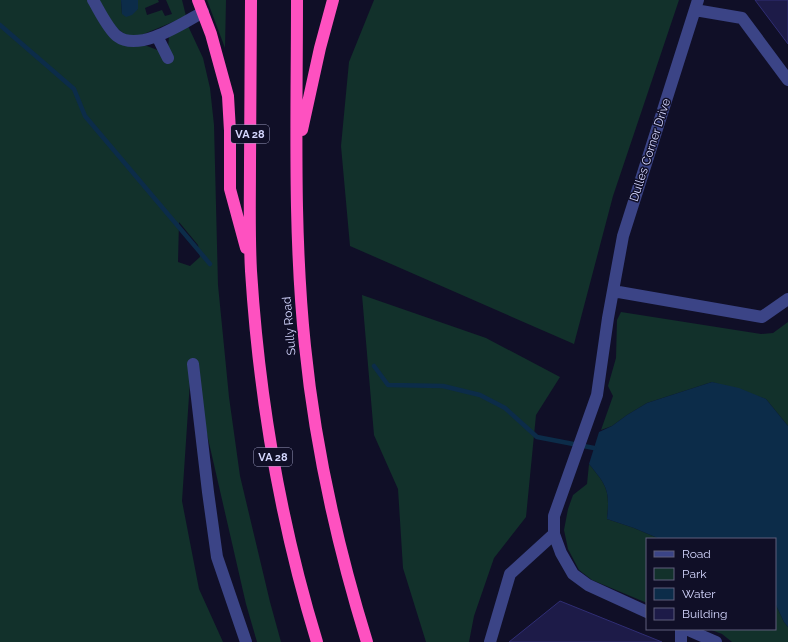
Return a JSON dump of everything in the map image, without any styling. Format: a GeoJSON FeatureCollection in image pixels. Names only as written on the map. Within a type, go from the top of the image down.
{"type":"FeatureCollection","features":[{"type":"Feature","properties":{"kind":"highway"},"geometry":{"type":"LineString","coordinates":[[198,0],[218,55],[228,96],[230,131],[230,189],[251,269]]}},
{"type":"Feature","properties":{"kind":"highway","name":"VA 28"},"geometry":{"type":"LineString","coordinates":[[251,0],[251,269],[257,346],[270,444],[291,548],[298,578],[317,642]]}},
{"type":"Feature","properties":{"kind":"highway","name":"Sully Road"},"geometry":{"type":"LineString","coordinates":[[297,0],[296,201],[303,332],[322,463],[347,574],[367,642]]}},
{"type":"Feature","properties":{"kind":"highway"},"geometry":{"type":"LineString","coordinates":[[297,155],[320,48],[333,0]]}},
{"type":"Feature","properties":{"kind":"lane"},"geometry":{"type":"LineString","coordinates":[[93,0],[111,29],[118,37],[132,42],[157,36],[203,12]]}},
{"type":"Feature","properties":{"kind":"lane","name":"Dulles Corner Drive"},"geometry":{"type":"LineString","coordinates":[[554,534],[554,516],[597,395],[608,318],[623,236],[697,5],[742,18],[788,80]]}},
{"type":"Feature","properties":{"kind":"lane"},"geometry":{"type":"LineString","coordinates":[[157,36],[168,58]]}},
{"type":"Feature","properties":{"kind":"lane"},"geometry":{"type":"LineString","coordinates":[[613,291],[762,317],[788,299]]}},
{"type":"Feature","properties":{"kind":"lane"},"geometry":{"type":"LineString","coordinates":[[193,364],[209,506],[217,557],[246,642]]}},
{"type":"Feature","properties":{"kind":"lane"},"geometry":{"type":"LineString","coordinates":[[490,642],[510,574],[554,534],[561,553],[573,574],[588,585],[646,612]]}},
{"type":"Feature","properties":{"kind":"lane"},"geometry":{"type":"LineString","coordinates":[[681,630],[681,642]]}},
{"type":"Feature","properties":{"kind":"lane"},"geometry":{"type":"LineString","coordinates":[[688,630],[716,642]]}},
{"type":"Feature","properties":{"kind":"green space"},"geometry":{"type":"Polygon","coordinates":[[[0,0],[88,0],[124,45],[147,46],[160,51],[168,49],[169,36],[180,19],[139,36],[127,36],[113,25],[99,0],[121,0],[122,14],[138,9],[138,0],[158,0],[159,2],[145,8],[147,15],[162,10],[165,16],[172,14],[166,0],[182,0],[189,28],[203,58],[210,88],[214,125],[218,285],[229,397],[240,476],[281,642],[257,642],[246,604],[198,395],[190,381],[182,501],[199,589],[223,642],[0,642],[0,0]],[[179,222],[178,262],[190,266],[200,257],[198,245],[179,222]]]}},
{"type":"Feature","properties":{"kind":"green space"},"geometry":{"type":"Polygon","coordinates":[[[207,0],[226,0],[225,48],[207,0]]]}},
{"type":"Feature","properties":{"kind":"green space"},"geometry":{"type":"Polygon","coordinates":[[[374,0],[679,0],[613,196],[574,344],[350,246],[341,146],[349,62],[374,0]]]}},
{"type":"Feature","properties":{"kind":"green space"},"geometry":{"type":"Polygon","coordinates":[[[362,295],[486,338],[560,377],[536,415],[526,517],[494,558],[474,616],[469,642],[426,642],[403,568],[398,489],[374,435],[362,295]]]}},
{"type":"Feature","properties":{"kind":"green space"},"geometry":{"type":"Polygon","coordinates":[[[621,312],[761,334],[773,333],[788,322],[788,426],[766,399],[712,382],[647,403],[612,426],[601,430],[613,396],[608,386],[616,358],[617,320],[621,312]]]}},
{"type":"Feature","properties":{"kind":"green space"},"geometry":{"type":"Polygon","coordinates":[[[589,464],[600,478],[606,489],[608,501],[607,519],[658,538],[646,538],[646,603],[592,580],[579,570],[568,549],[564,530],[568,509],[573,495],[587,484],[589,464]]]}},
{"type":"Feature","properties":{"kind":"green space"},"geometry":{"type":"Polygon","coordinates":[[[776,605],[788,627],[788,642],[732,642],[722,634],[712,630],[776,630],[776,605]]]}},
{"type":"Feature","properties":{"kind":"water"},"geometry":{"type":"Polygon","coordinates":[[[121,0],[138,0],[138,9],[132,15],[126,17],[122,14],[121,0]]]}},
{"type":"Feature","properties":{"kind":"water"},"geometry":{"type":"Polygon","coordinates":[[[712,382],[739,388],[766,399],[788,426],[788,627],[776,605],[776,538],[658,538],[607,519],[608,501],[606,489],[600,478],[589,464],[599,432],[612,426],[647,403],[712,382]]]}},
{"type":"Feature","properties":{"kind":"building"},"geometry":{"type":"Polygon","coordinates":[[[755,0],[788,0],[788,44],[755,0]]]}},
{"type":"Feature","properties":{"kind":"building"},"geometry":{"type":"Polygon","coordinates":[[[560,601],[662,642],[509,642],[560,601]]]}},
{"type":"Feature","properties":{"kind":"waterway"},"geometry":{"type":"LineString","coordinates":[[0,25],[74,89],[85,116],[210,264]]}},
{"type":"Feature","properties":{"kind":"waterway"},"geometry":{"type":"LineString","coordinates":[[374,366],[388,385],[443,386],[480,395],[505,408],[537,437],[594,448]]}}]}
